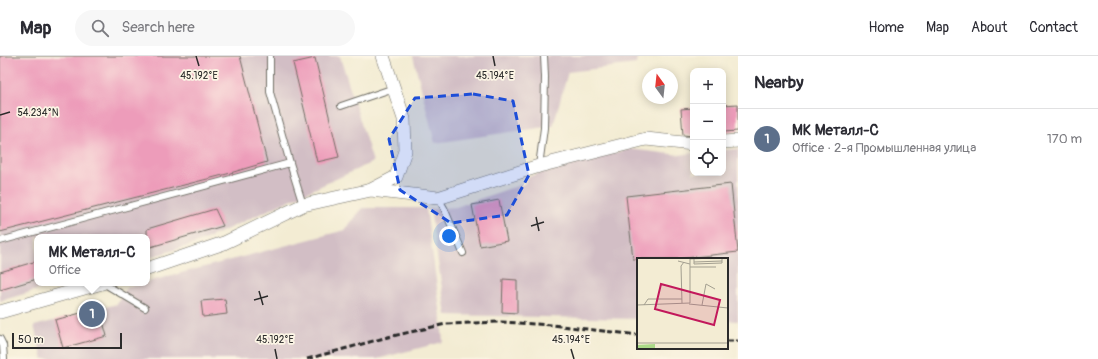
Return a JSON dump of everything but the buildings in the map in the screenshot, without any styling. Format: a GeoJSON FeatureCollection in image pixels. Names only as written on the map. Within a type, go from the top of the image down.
{"type":"FeatureCollection","features":[{"type":"Feature","properties":{"kind":"street"},"geometry":{"type":"LineString","coordinates":[[150,268],[224,243],[303,205],[371,190],[396,176],[405,151],[404,119],[383,56]]}},
{"type":"Feature","properties":{"kind":"street"},"geometry":{"type":"LineString","coordinates":[[371,190],[438,198],[538,166],[646,139],[690,144]]}},
{"type":"Feature","properties":{"kind":"street"},"geometry":{"type":"LineString","coordinates":[[726,142],[738,141]]}},
{"type":"Feature","properties":{"kind":"street"},"geometry":{"type":"LineString","coordinates":[[0,312],[92,286]]}},
{"type":"Feature","properties":{"kind":"lane"},"geometry":{"type":"LineString","coordinates":[[270,56],[270,92],[303,205]]}},
{"type":"Feature","properties":{"kind":"lane"},"geometry":{"type":"LineString","coordinates":[[538,166],[544,128],[544,56]]}},
{"type":"Feature","properties":{"kind":"lane"},"geometry":{"type":"LineString","coordinates":[[341,106],[394,88]]}},
{"type":"Feature","properties":{"kind":"lane"},"geometry":{"type":"LineString","coordinates":[[0,241],[290,162]]}},
{"type":"Feature","properties":{"kind":"lane"},"geometry":{"type":"LineString","coordinates":[[438,198],[444,208],[463,253]]}},
{"type":"Feature","properties":{"kind":"lane"},"geometry":{"type":"LineString","coordinates":[[108,286],[145,308]]}},
{"type":"Feature","properties":{"kind":"lane"},"geometry":{"type":"LineString","coordinates":[[0,339],[3,345],[4,359]]}},
{"type":"Feature","properties":{"kind":"highlighted area"},"geometry":{"type":"Polygon","coordinates":[[[473,94],[513,101],[529,175],[507,215],[451,223],[400,190],[389,139],[415,98],[473,94]]]}},
{"type":"Feature","properties":{"kind":"shaded area"},"geometry":{"type":"Polygon","coordinates":[[[0,56],[340,56],[373,162],[197,243],[150,257],[150,234],[34,234],[34,286],[51,286],[0,301],[0,56]]]}},
{"type":"Feature","properties":{"kind":"shaded area"},"geometry":{"type":"Polygon","coordinates":[[[413,56],[638,56],[636,64],[568,72],[553,126],[435,143],[413,56]]]}},
{"type":"Feature","properties":{"kind":"shaded area"},"geometry":{"type":"Polygon","coordinates":[[[629,149],[680,155],[690,153],[690,176],[726,176],[726,150],[738,149],[738,321],[728,321],[728,258],[637,258],[637,319],[446,315],[430,209],[456,207],[524,184],[528,177],[557,167],[629,149]]]}},
{"type":"Feature","properties":{"kind":"shaded area"},"geometry":{"type":"Polygon","coordinates":[[[362,208],[426,208],[441,316],[443,342],[377,359],[43,359],[34,326],[117,304],[127,287],[150,286],[150,281],[345,230],[362,208]]]}},
{"type":"Feature","properties":{"kind":"railway"},"geometry":{"type":"LineString","coordinates":[[307,359],[388,337],[446,324],[501,322],[552,325],[637,335]]}},
{"type":"Feature","properties":{"kind":"railway"},"geometry":{"type":"LineString","coordinates":[[728,341],[738,341]]}},
{"type":"Feature","properties":{"kind":"place","name":"МК Металл-С"},"geometry":{"type":"Point","coordinates":[92,314]}}]}
